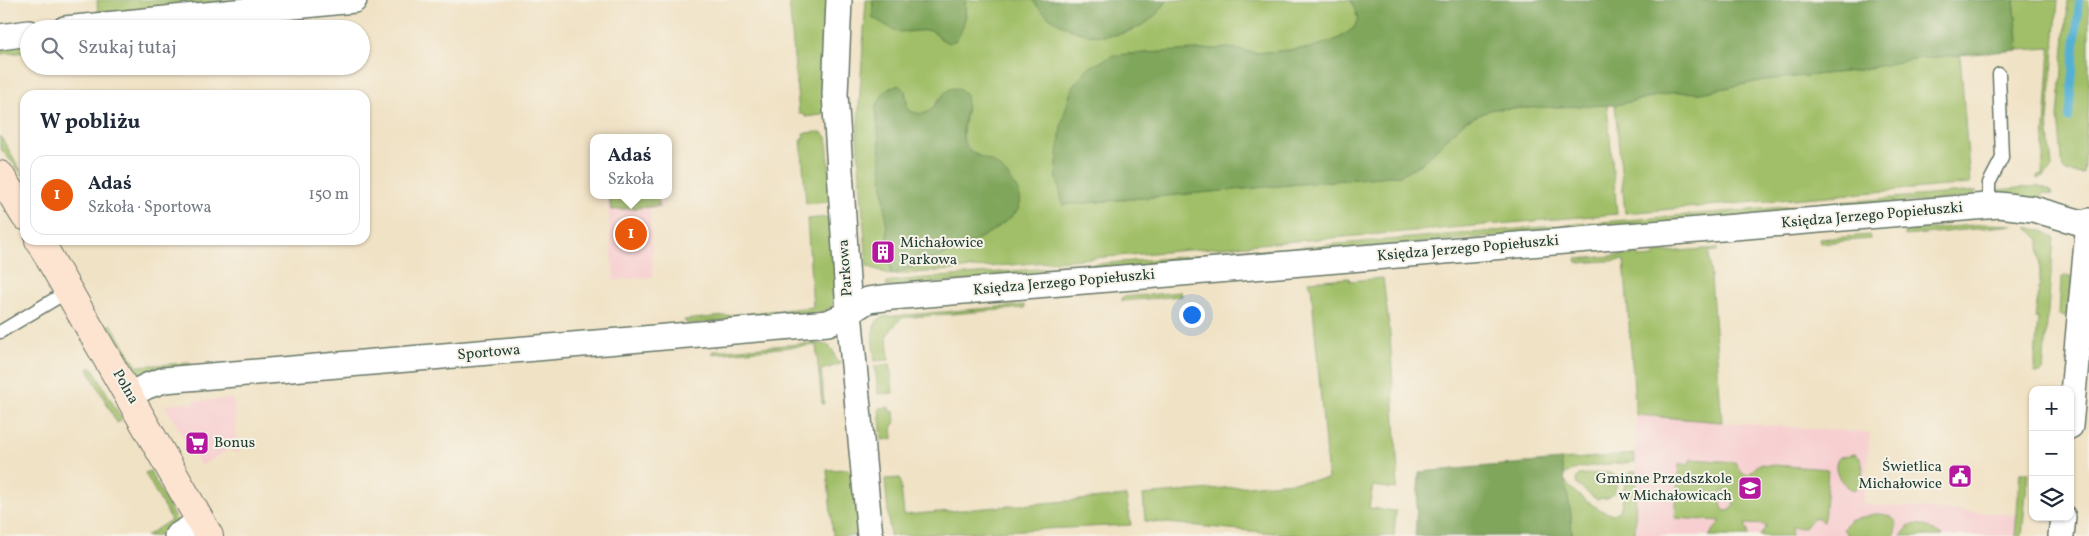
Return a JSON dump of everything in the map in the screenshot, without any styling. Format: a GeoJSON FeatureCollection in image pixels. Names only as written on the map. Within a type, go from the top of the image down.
{"type":"FeatureCollection","features":[{"type":"Feature","properties":{"kind":"street"},"geometry":{"type":"LineString","coordinates":[[155,20],[354,0]]}},
{"type":"Feature","properties":{"kind":"street","name":"Parkowa"},"geometry":{"type":"LineString","coordinates":[[839,0],[835,94],[849,312],[870,536]]}},
{"type":"Feature","properties":{"kind":"street"},"geometry":{"type":"LineString","coordinates":[[0,37],[20,34]]}},
{"type":"Feature","properties":{"kind":"street"},"geometry":{"type":"LineString","coordinates":[[4,189],[20,210]]}},
{"type":"Feature","properties":{"kind":"street","name":"Księdza Jerzego Popiełuszki"},"geometry":{"type":"LineString","coordinates":[[849,312],[868,300],[892,297],[1989,205],[2033,209],[2089,224]]}},
{"type":"Feature","properties":{"kind":"street"},"geometry":{"type":"LineString","coordinates":[[2074,386],[2089,224]]}},
{"type":"Feature","properties":{"kind":"street","name":"Polna"},"geometry":{"type":"LineString","coordinates":[[42,245],[70,290],[205,529]]}},
{"type":"Feature","properties":{"kind":"street","name":"Sportowa"},"geometry":{"type":"LineString","coordinates":[[130,395],[164,380],[808,325],[832,322],[849,312]]}},
{"type":"Feature","properties":{"kind":"street"},"geometry":{"type":"LineString","coordinates":[[2061,536],[2063,521]]}},
{"type":"Feature","properties":{"kind":"street"},"geometry":{"type":"LineString","coordinates":[[177,536],[205,529]]}},
{"type":"Feature","properties":{"kind":"lane"},"geometry":{"type":"LineString","coordinates":[[1989,205],[1990,183],[2002,158],[2000,74]]}},
{"type":"Feature","properties":{"kind":"lane"},"geometry":{"type":"LineString","coordinates":[[0,332],[70,290]]}},
{"type":"Feature","properties":{"kind":"shaded area"},"geometry":{"type":"Polygon","coordinates":[[[607,199],[660,199],[661,208],[650,209],[653,277],[614,280],[607,199]]]}},
{"type":"Feature","properties":{"kind":"shaded area"},"geometry":{"type":"Polygon","coordinates":[[[233,399],[238,454],[229,449],[201,466],[165,405],[233,399]]]}},
{"type":"Feature","properties":{"kind":"shaded area","name":"Gminne Przedszkole w Michałowicach"},"geometry":{"type":"Polygon","coordinates":[[[1636,415],[1870,433],[1863,504],[2017,515],[2015,536],[1635,536],[1636,415]]]}},
{"type":"Feature","properties":{"kind":"green space"},"geometry":{"type":"Polygon","coordinates":[[[97,0],[258,0],[98,15],[97,0]]]}},
{"type":"Feature","properties":{"kind":"green space"},"geometry":{"type":"Polygon","coordinates":[[[789,0],[828,0],[828,7],[825,11],[828,15],[825,112],[822,112],[822,115],[805,117],[804,114],[799,114],[789,0]]]}},
{"type":"Feature","properties":{"kind":"green space"},"geometry":{"type":"Polygon","coordinates":[[[866,0],[873,0],[873,18],[907,32],[931,30],[942,40],[966,18],[965,0],[1033,0],[1048,16],[1070,29],[1081,33],[1104,36],[1139,27],[1153,18],[1168,0],[1351,0],[1358,19],[1354,28],[1338,39],[1311,48],[1256,53],[1229,48],[1114,55],[1064,205],[1401,175],[1422,163],[1465,121],[1493,109],[1607,105],[1617,214],[891,275],[867,266],[857,137],[866,0]],[[905,90],[876,108],[888,243],[877,245],[879,260],[890,259],[891,274],[941,256],[976,240],[1007,221],[1018,210],[995,164],[973,153],[965,142],[963,130],[967,107],[939,98],[930,111],[926,113],[919,114],[908,110],[905,90]]]}},
{"type":"Feature","properties":{"kind":"green space"},"geometry":{"type":"Polygon","coordinates":[[[873,0],[965,0],[963,27],[955,41],[947,43],[931,30],[898,32],[873,18],[873,0]]]}},
{"type":"Feature","properties":{"kind":"green space"},"geometry":{"type":"Polygon","coordinates":[[[1033,0],[1168,0],[1153,18],[1139,27],[1104,36],[1081,33],[1070,29],[1044,13],[1033,0]]]}},
{"type":"Feature","properties":{"kind":"green space"},"geometry":{"type":"Polygon","coordinates":[[[1351,0],[2014,0],[2019,50],[1913,59],[1854,71],[1764,80],[1701,93],[1675,92],[1615,105],[1493,109],[1465,121],[1422,163],[1401,175],[1063,205],[1056,174],[1061,126],[1072,87],[1088,68],[1114,55],[1229,48],[1256,53],[1311,48],[1338,39],[1354,28],[1358,19],[1351,0]]]}},
{"type":"Feature","properties":{"kind":"green space"},"geometry":{"type":"Polygon","coordinates":[[[2014,0],[2058,0],[2048,120],[2052,168],[2043,177],[2037,179],[2037,176],[2042,175],[2050,48],[2019,50],[2014,0]]]}},
{"type":"Feature","properties":{"kind":"green space"},"geometry":{"type":"Polygon","coordinates":[[[2068,0],[2089,0],[2089,105],[2083,174],[2066,172],[2063,169],[2058,117],[2068,0]]]}},
{"type":"Feature","properties":{"kind":"green space"},"geometry":{"type":"Polygon","coordinates":[[[20,43],[20,53],[0,54],[0,46],[20,43]]]}},
{"type":"Feature","properties":{"kind":"green space"},"geometry":{"type":"Polygon","coordinates":[[[1960,55],[1970,184],[1625,213],[1615,105],[1675,92],[1701,93],[1764,80],[1854,71],[1913,59],[1960,55]]]}},
{"type":"Feature","properties":{"kind":"green space"},"geometry":{"type":"Polygon","coordinates":[[[898,85],[905,90],[908,110],[919,114],[928,112],[934,107],[949,89],[956,88],[965,93],[966,106],[962,133],[965,146],[970,152],[996,164],[1004,171],[1017,190],[1019,200],[1018,210],[993,231],[941,256],[891,275],[876,108],[887,90],[898,85]]]}},
{"type":"Feature","properties":{"kind":"green space"},"geometry":{"type":"Polygon","coordinates":[[[821,132],[827,137],[831,197],[827,202],[806,204],[801,138],[804,138],[803,133],[821,132]]]}},
{"type":"Feature","properties":{"kind":"green space"},"geometry":{"type":"Polygon","coordinates":[[[0,135],[20,171],[0,148],[0,135]]]}},
{"type":"Feature","properties":{"kind":"green space"},"geometry":{"type":"Polygon","coordinates":[[[2039,186],[2050,190],[2052,195],[2043,193],[2040,200],[2003,196],[1997,190],[2039,186]]]}},
{"type":"Feature","properties":{"kind":"green space"},"geometry":{"type":"Polygon","coordinates":[[[1977,191],[1972,197],[887,287],[886,284],[892,281],[1977,191]]]}},
{"type":"Feature","properties":{"kind":"green space"},"geometry":{"type":"Polygon","coordinates":[[[610,199],[658,199],[659,206],[611,210],[610,199]]]}},
{"type":"Feature","properties":{"kind":"green space"},"geometry":{"type":"Polygon","coordinates":[[[827,217],[833,223],[838,295],[832,306],[824,312],[687,324],[684,320],[813,307],[807,219],[827,217]]]}},
{"type":"Feature","properties":{"kind":"green space"},"geometry":{"type":"Polygon","coordinates":[[[1985,224],[2014,225],[1905,236],[1905,231],[1985,224]]]}},
{"type":"Feature","properties":{"kind":"green space"},"geometry":{"type":"Polygon","coordinates":[[[2027,227],[2046,232],[2054,238],[2043,371],[2040,373],[2034,373],[2038,318],[2035,318],[2040,281],[2039,239],[2027,227]]]}},
{"type":"Feature","properties":{"kind":"green space"},"geometry":{"type":"Polygon","coordinates":[[[1870,235],[1870,239],[1821,243],[1820,239],[1870,235]]]}},
{"type":"Feature","properties":{"kind":"green space"},"geometry":{"type":"Polygon","coordinates":[[[1717,248],[1717,251],[1709,252],[1722,422],[1636,415],[1624,260],[1577,263],[1576,259],[1639,254],[1640,258],[1654,257],[1654,253],[1717,248]]]}},
{"type":"Feature","properties":{"kind":"green space"},"geometry":{"type":"Polygon","coordinates":[[[2072,276],[2068,312],[2065,316],[2059,315],[2061,278],[2072,276]]]}},
{"type":"Feature","properties":{"kind":"green space"},"geometry":{"type":"Polygon","coordinates":[[[1349,278],[1350,281],[1383,278],[1390,334],[1398,473],[1396,489],[1373,486],[1369,508],[1396,511],[1394,536],[1304,536],[1145,521],[1143,495],[1328,479],[1311,285],[1309,285],[1308,281],[1349,278]]]}},
{"type":"Feature","properties":{"kind":"green space"},"geometry":{"type":"Polygon","coordinates":[[[1181,292],[1182,296],[1122,301],[1122,297],[1181,292]]]}},
{"type":"Feature","properties":{"kind":"green space"},"geometry":{"type":"Polygon","coordinates":[[[1024,305],[1025,308],[901,318],[887,335],[889,360],[875,361],[873,330],[878,320],[883,317],[1024,305]]]}},
{"type":"Feature","properties":{"kind":"green space"},"geometry":{"type":"Polygon","coordinates":[[[111,324],[137,366],[191,363],[191,369],[139,373],[132,370],[106,327],[111,324]]]}},
{"type":"Feature","properties":{"kind":"green space"},"geometry":{"type":"Polygon","coordinates":[[[811,343],[829,346],[833,351],[836,362],[841,362],[841,364],[821,370],[824,404],[822,404],[816,345],[713,354],[713,351],[811,343]]]}},
{"type":"Feature","properties":{"kind":"green space"},"geometry":{"type":"Polygon","coordinates":[[[890,364],[893,393],[878,394],[875,366],[890,364]]]}},
{"type":"Feature","properties":{"kind":"green space"},"geometry":{"type":"Polygon","coordinates":[[[92,367],[122,420],[117,423],[88,369],[92,367]]]}},
{"type":"Feature","properties":{"kind":"green space"},"geometry":{"type":"Polygon","coordinates":[[[889,407],[890,412],[894,411],[893,439],[882,440],[879,408],[889,407]]]}},
{"type":"Feature","properties":{"kind":"green space"},"geometry":{"type":"Polygon","coordinates":[[[1635,454],[1635,462],[1587,467],[1569,472],[1563,476],[1561,460],[1635,454]]]}},
{"type":"Feature","properties":{"kind":"green space"},"geometry":{"type":"Polygon","coordinates":[[[1855,454],[1862,462],[1863,471],[1861,479],[1854,490],[1841,481],[1836,471],[1836,466],[1840,457],[1855,454]]]}},
{"type":"Feature","properties":{"kind":"green space"},"geometry":{"type":"Polygon","coordinates":[[[1691,459],[1735,462],[1741,472],[1748,475],[1759,464],[1828,469],[1824,522],[1813,518],[1805,528],[1792,527],[1791,536],[1760,536],[1767,525],[1745,524],[1748,536],[1709,536],[1721,521],[1675,518],[1679,463],[1688,465],[1691,459]],[[1724,491],[1719,494],[1723,510],[1728,511],[1733,508],[1734,502],[1724,491]]]}},
{"type":"Feature","properties":{"kind":"green space"},"geometry":{"type":"Polygon","coordinates":[[[1561,460],[1571,515],[1572,536],[1415,536],[1419,472],[1561,460]]]}},
{"type":"Feature","properties":{"kind":"green space"},"geometry":{"type":"Polygon","coordinates":[[[848,469],[854,475],[858,524],[855,525],[858,526],[859,536],[833,536],[827,470],[848,469]]]}},
{"type":"Feature","properties":{"kind":"green space"},"geometry":{"type":"Polygon","coordinates":[[[150,471],[177,522],[156,536],[146,536],[171,520],[145,473],[150,471]]]}},
{"type":"Feature","properties":{"kind":"green space"},"geometry":{"type":"Polygon","coordinates":[[[1636,471],[1635,536],[1572,536],[1571,515],[1564,479],[1574,491],[1596,507],[1608,513],[1615,513],[1620,509],[1627,478],[1631,472],[1636,471]]]}},
{"type":"Feature","properties":{"kind":"green space"},"geometry":{"type":"Polygon","coordinates":[[[1607,472],[1614,475],[1616,481],[1615,491],[1608,498],[1596,499],[1577,485],[1576,479],[1579,475],[1607,472]]]}},
{"type":"Feature","properties":{"kind":"green space"},"geometry":{"type":"Polygon","coordinates":[[[2020,473],[2028,473],[2022,536],[2015,536],[2020,473]]]}},
{"type":"Feature","properties":{"kind":"green space"},"geometry":{"type":"Polygon","coordinates":[[[900,478],[904,515],[1126,496],[1131,525],[890,536],[885,479],[900,478]]]}},
{"type":"Feature","properties":{"kind":"green space"},"geometry":{"type":"Polygon","coordinates":[[[1874,514],[1887,515],[1893,518],[1897,524],[1894,536],[1848,536],[1843,529],[1849,521],[1874,514]]]}},
{"type":"Feature","properties":{"kind":"green space"},"geometry":{"type":"Polygon","coordinates":[[[1918,524],[1928,527],[1942,536],[1901,536],[1909,526],[1918,524]]]}},
{"type":"Feature","properties":{"kind":"waterway"},"geometry":{"type":"LineString","coordinates":[[2069,118],[2079,0]]}},
{"type":"Feature","properties":{"kind":"place","name":"Adaś"},"geometry":{"type":"Point","coordinates":[631,234]}},
{"type":"Feature","properties":{"kind":"place","name":"Michałowice Parkowa"},"geometry":{"type":"Point","coordinates":[883,252]}},
{"type":"Feature","properties":{"kind":"place","name":"Bonus"},"geometry":{"type":"Point","coordinates":[197,443]}},
{"type":"Feature","properties":{"kind":"place","name":"Świetlica Michałowice"},"geometry":{"type":"Point","coordinates":[1960,476]}},
{"type":"Feature","properties":{"kind":"place","name":"Gminne Przedszkole w Michałowicach"},"geometry":{"type":"Point","coordinates":[1750,488]}}]}
